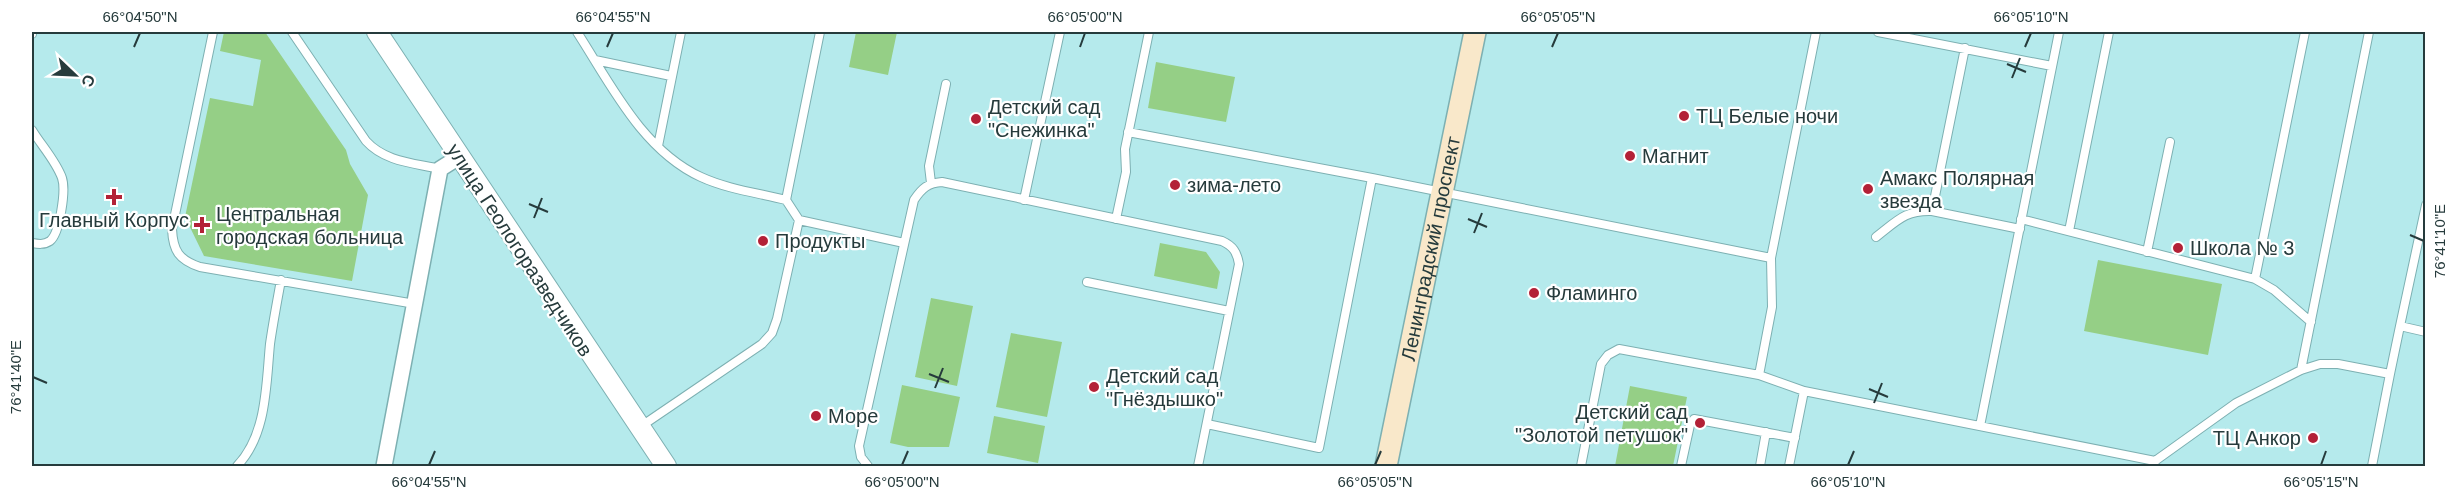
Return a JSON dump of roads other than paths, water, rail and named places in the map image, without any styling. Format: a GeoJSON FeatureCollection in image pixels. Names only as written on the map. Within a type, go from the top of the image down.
{"type":"FeatureCollection","features":[{"type":"Feature","properties":{"kind":"main road","name":"Ленинградский проспект"},"geometry":{"type":"LineString","coordinates":[[1386,466],[1475,32]]}},
{"type":"Feature","properties":{"kind":"street","name":"улица Геологоразведчиков"},"geometry":{"type":"LineString","coordinates":[[377,32],[638,428],[666,466]]}},
{"type":"Feature","properties":{"kind":"street"},"geometry":{"type":"LineString","coordinates":[[384,466],[440,169],[459,157]]}},
{"type":"Feature","properties":{"kind":"lane"},"geometry":{"type":"LineString","coordinates":[[213,32],[172,230],[177,255],[188,263],[200,267],[415,304]]}},
{"type":"Feature","properties":{"kind":"lane"},"geometry":{"type":"LineString","coordinates":[[292,32],[366,141],[378,153],[393,159],[440,169]]}},
{"type":"Feature","properties":{"kind":"lane"},"geometry":{"type":"LineString","coordinates":[[577,32],[636,123],[658,146],[688,170],[701,177],[786,200],[799,220],[904,243]]}},
{"type":"Feature","properties":{"kind":"lane"},"geometry":{"type":"LineString","coordinates":[[658,146],[681,32]]}},
{"type":"Feature","properties":{"kind":"lane"},"geometry":{"type":"LineString","coordinates":[[786,200],[820,32]]}},
{"type":"Feature","properties":{"kind":"lane"},"geometry":{"type":"LineString","coordinates":[[1024,200],[1060,32]]}},
{"type":"Feature","properties":{"kind":"lane"},"geometry":{"type":"LineString","coordinates":[[1116,219],[1126,172],[1125,149],[1149,32]]}},
{"type":"Feature","properties":{"kind":"lane"},"geometry":{"type":"LineString","coordinates":[[1759,375],[1772,307],[1771,258],[1816,32]]}},
{"type":"Feature","properties":{"kind":"lane"},"geometry":{"type":"LineString","coordinates":[[1878,32],[2052,66]]}},
{"type":"Feature","properties":{"kind":"lane"},"geometry":{"type":"LineString","coordinates":[[1980,426],[2059,32]]}},
{"type":"Feature","properties":{"kind":"lane"},"geometry":{"type":"LineString","coordinates":[[2069,231],[2109,32]]}},
{"type":"Feature","properties":{"kind":"lane"},"geometry":{"type":"LineString","coordinates":[[2255,279],[2305,32]]}},
{"type":"Feature","properties":{"kind":"lane"},"geometry":{"type":"LineString","coordinates":[[2301,370],[2369,32]]}},
{"type":"Feature","properties":{"kind":"lane"},"geometry":{"type":"LineString","coordinates":[[1932,211],[1965,48]]}},
{"type":"Feature","properties":{"kind":"lane"},"geometry":{"type":"LineString","coordinates":[[595,60],[671,76]]}},
{"type":"Feature","properties":{"kind":"lane"},"geometry":{"type":"LineString","coordinates":[[931,183],[929,166],[946,84]]}},
{"type":"Feature","properties":{"kind":"lane"},"geometry":{"type":"LineString","coordinates":[[32,130],[61,176],[65,189],[56,232],[52,240],[45,244],[32,243]]}},
{"type":"Feature","properties":{"kind":"lane"},"geometry":{"type":"LineString","coordinates":[[1128,132],[1771,258]]}},
{"type":"Feature","properties":{"kind":"lane"},"geometry":{"type":"LineString","coordinates":[[2147,252],[2170,142]]}},
{"type":"Feature","properties":{"kind":"lane"},"geometry":{"type":"LineString","coordinates":[[1207,424],[1319,448],[1372,178]]}},
{"type":"Feature","properties":{"kind":"lane"},"geometry":{"type":"LineString","coordinates":[[868,466],[861,457],[860,446],[914,200],[922,188],[931,183],[942,182],[1222,241],[1230,245],[1237,254],[1239,264],[1198,466]]}},
{"type":"Feature","properties":{"kind":"lane"},"geometry":{"type":"LineString","coordinates":[[2372,466],[2426,205]]}},
{"type":"Feature","properties":{"kind":"lane"},"geometry":{"type":"LineString","coordinates":[[1876,237],[1906,214],[1915,210],[1932,211],[2020,228]]}},
{"type":"Feature","properties":{"kind":"lane"},"geometry":{"type":"LineString","coordinates":[[2021,219],[2255,279],[2274,290],[2311,322]]}},
{"type":"Feature","properties":{"kind":"lane"},"geometry":{"type":"LineString","coordinates":[[638,428],[762,344],[772,333],[799,220]]}},
{"type":"Feature","properties":{"kind":"lane"},"geometry":{"type":"LineString","coordinates":[[237,466],[252,446],[258,431],[266,395],[271,341],[281,280]]}},
{"type":"Feature","properties":{"kind":"lane"},"geometry":{"type":"LineString","coordinates":[[1087,282],[1229,311]]}},
{"type":"Feature","properties":{"kind":"lane"},"geometry":{"type":"LineString","coordinates":[[2400,326],[2426,332]]}},
{"type":"Feature","properties":{"kind":"lane"},"geometry":{"type":"LineString","coordinates":[[1581,466],[1601,364],[1608,355],[1619,349],[1759,375],[1804,391],[2155,464],[2236,403],[2301,370],[2320,364],[2338,364],[2390,374]]}},
{"type":"Feature","properties":{"kind":"lane"},"geometry":{"type":"LineString","coordinates":[[1789,466],[1804,391]]}},
{"type":"Feature","properties":{"kind":"lane"},"geometry":{"type":"LineString","coordinates":[[1681,466],[1689,425],[1694,419],[1795,438]]}},
{"type":"Feature","properties":{"kind":"lane"},"geometry":{"type":"LineString","coordinates":[[1760,466],[1766,432]]}},
{"type":"Feature","properties":{"kind":"place","name":"ТЦ Белые ночи"},"geometry":{"type":"Point","coordinates":[1684,116]}},
{"type":"Feature","properties":{"kind":"place","name":"Детский сад \"Снежинка\""},"geometry":{"type":"Point","coordinates":[976,119]}},
{"type":"Feature","properties":{"kind":"place","name":"Магнит"},"geometry":{"type":"Point","coordinates":[1630,156]}},
{"type":"Feature","properties":{"kind":"place","name":"зима-лето"},"geometry":{"type":"Point","coordinates":[1175,185]}},
{"type":"Feature","properties":{"kind":"place","name":"Амакс Полярная звезда"},"geometry":{"type":"Point","coordinates":[1868,189]}},
{"type":"Feature","properties":{"kind":"place","name":"Главный Корпус"},"geometry":{"type":"Point","coordinates":[114,197]}},
{"type":"Feature","properties":{"kind":"place","name":"Центральная городская больница"},"geometry":{"type":"Point","coordinates":[202,225]}},
{"type":"Feature","properties":{"kind":"place","name":"Продукты"},"geometry":{"type":"Point","coordinates":[763,241]}},
{"type":"Feature","properties":{"kind":"place","name":"Школа № 3"},"geometry":{"type":"Point","coordinates":[2178,248]}},
{"type":"Feature","properties":{"kind":"place","name":"Фламинго"},"geometry":{"type":"Point","coordinates":[1534,293]}},
{"type":"Feature","properties":{"kind":"place","name":"Детский сад \"Гнёздышко\""},"geometry":{"type":"Point","coordinates":[1094,387]}},
{"type":"Feature","properties":{"kind":"place","name":"Море"},"geometry":{"type":"Point","coordinates":[816,416]}},
{"type":"Feature","properties":{"kind":"place","name":"Детский сад \"Золотой петушок\""},"geometry":{"type":"Point","coordinates":[1700,423]}},
{"type":"Feature","properties":{"kind":"place","name":"ТЦ Анкор"},"geometry":{"type":"Point","coordinates":[2313,438]}}]}
